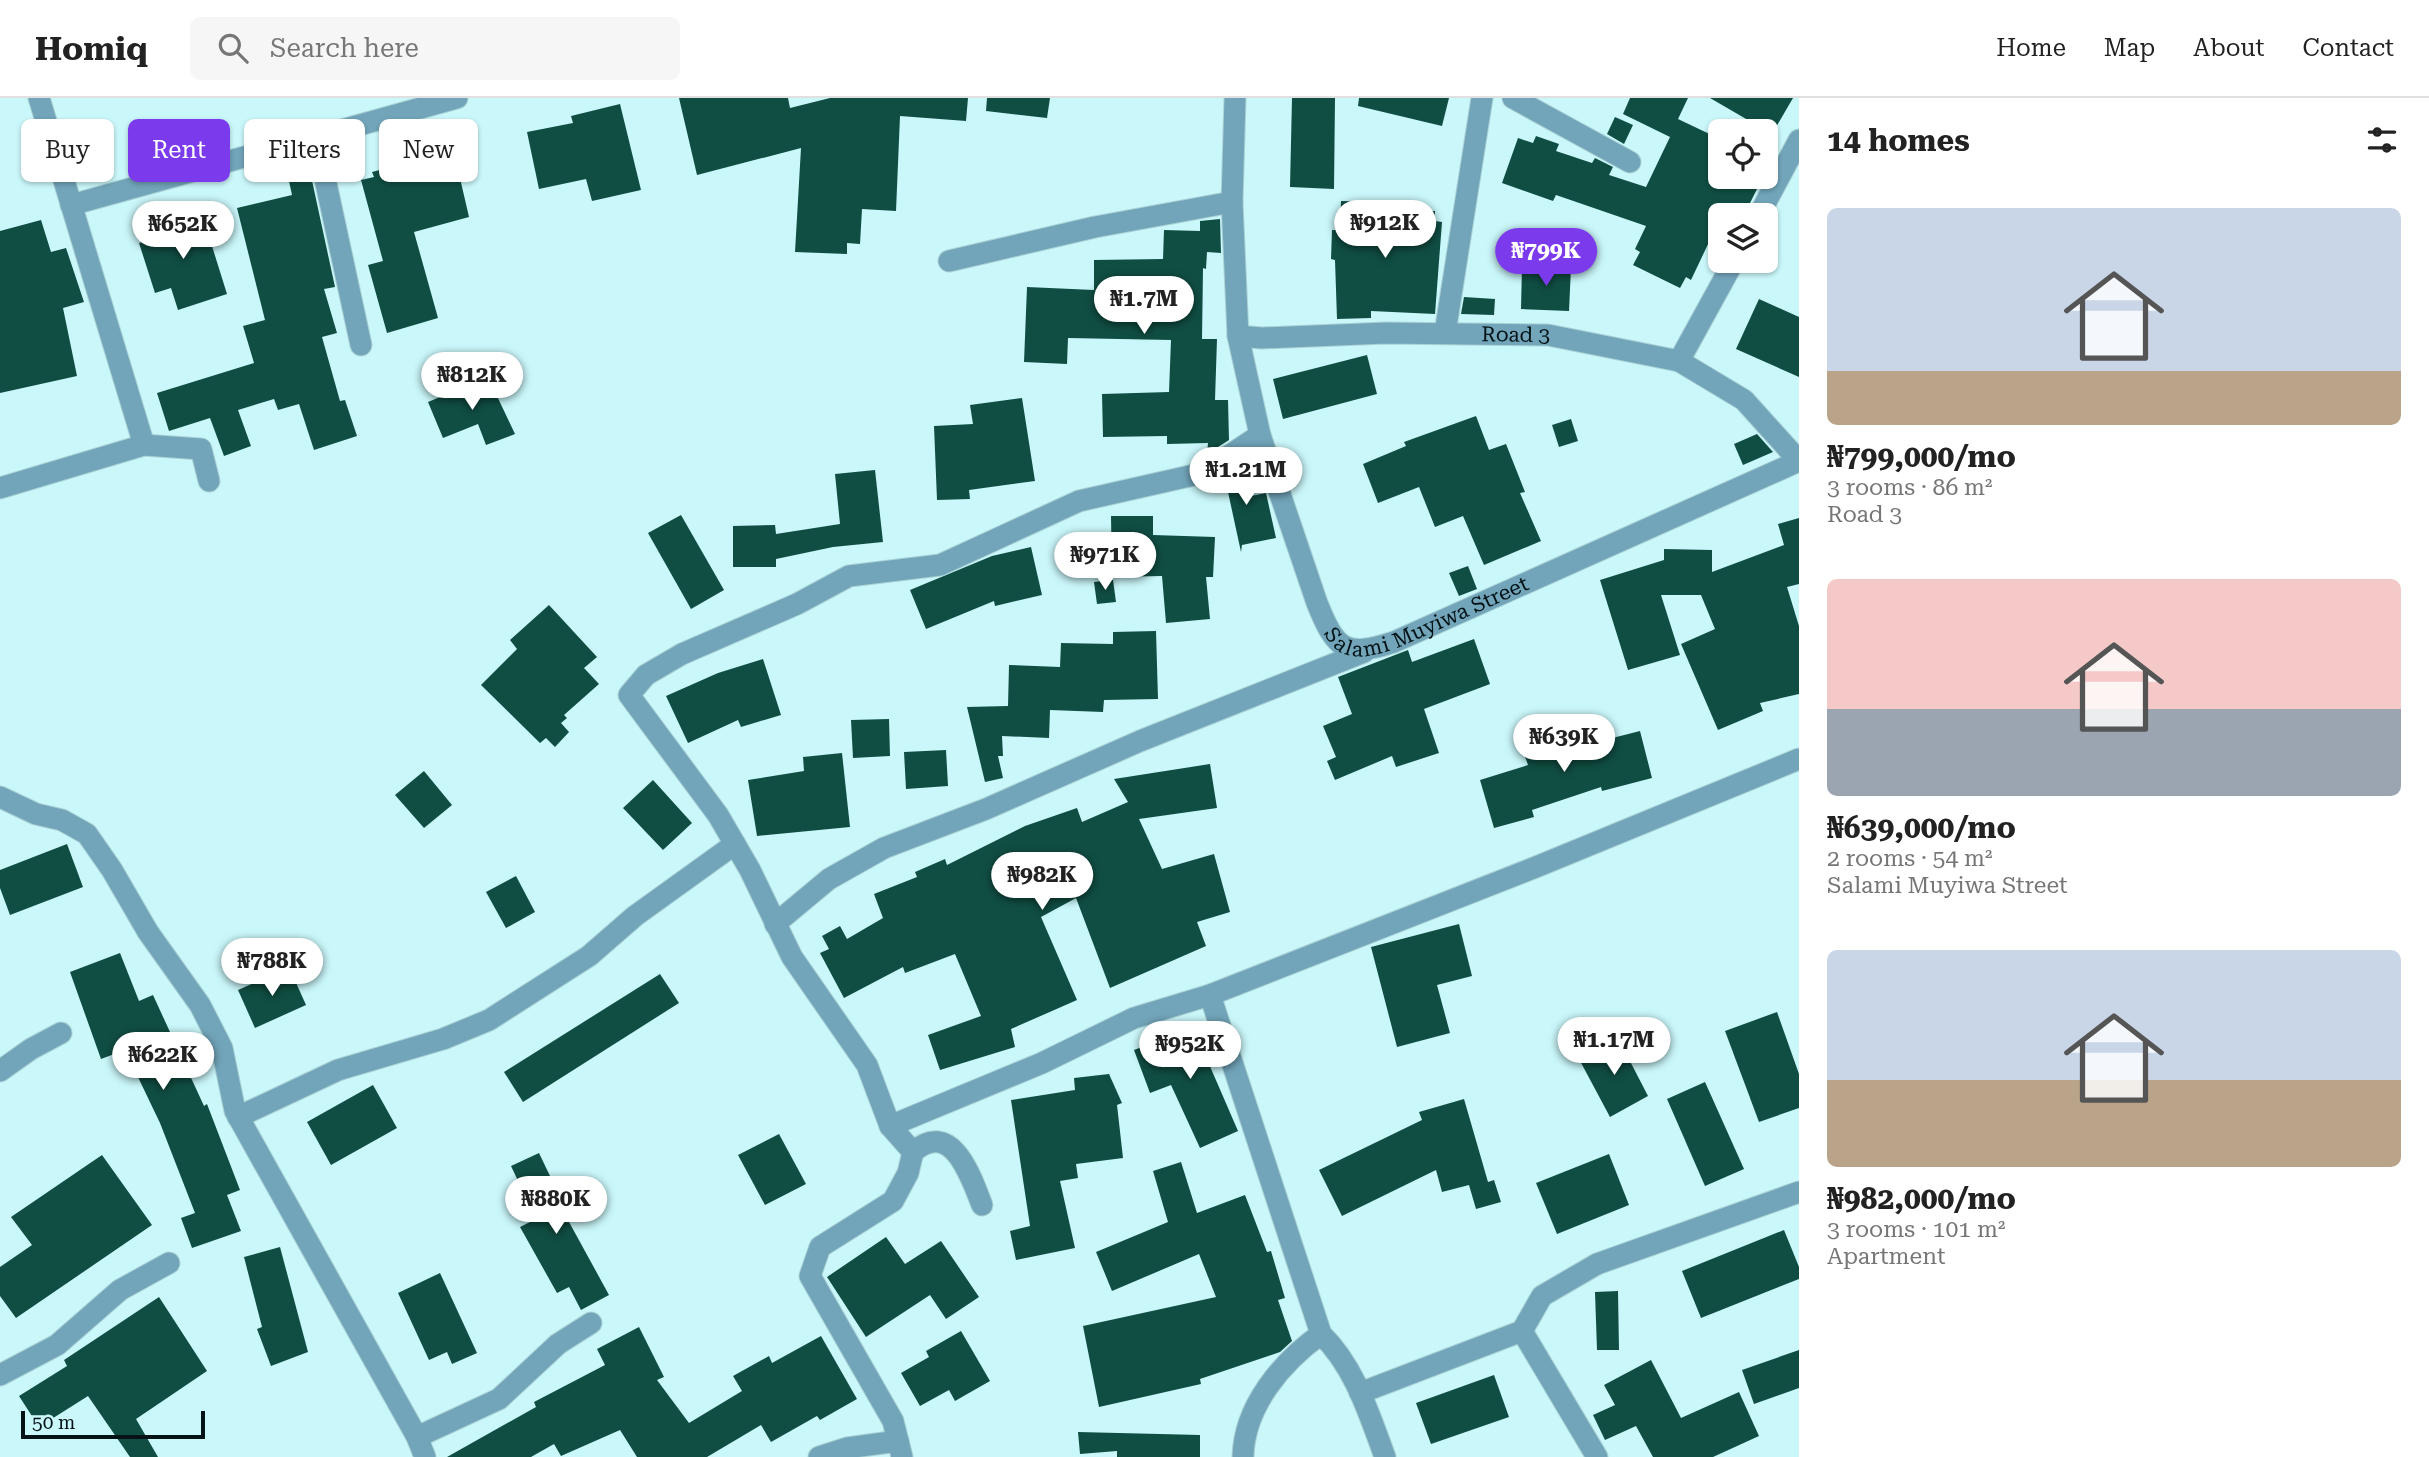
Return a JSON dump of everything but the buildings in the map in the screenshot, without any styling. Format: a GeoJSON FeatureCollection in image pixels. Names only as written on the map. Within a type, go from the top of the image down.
{"type":"FeatureCollection","features":[{"type":"Feature","properties":{"kind":"street"},"geometry":{"type":"LineString","coordinates":[[38,98],[144,445]]}},
{"type":"Feature","properties":{"kind":"street"},"geometry":{"type":"LineString","coordinates":[[365,123],[457,98]]}},
{"type":"Feature","properties":{"kind":"street","name":"Salami Muyiwa Street"},"geometry":{"type":"LineString","coordinates":[[1235,98],[1232,202],[1238,336],[1260,435],[1328,629],[1342,647],[1364,652],[1394,642],[1799,461]]}},
{"type":"Feature","properties":{"kind":"street"},"geometry":{"type":"LineString","coordinates":[[1445,334],[1482,98]]}},
{"type":"Feature","properties":{"kind":"street"},"geometry":{"type":"LineString","coordinates":[[1513,98],[1630,162]]}},
{"type":"Feature","properties":{"kind":"street"},"geometry":{"type":"LineString","coordinates":[[1765,203],[1799,140]]}},
{"type":"Feature","properties":{"kind":"street"},"geometry":{"type":"LineString","coordinates":[[71,205],[244,157]]}},
{"type":"Feature","properties":{"kind":"street"},"geometry":{"type":"LineString","coordinates":[[326,182],[361,345]]}},
{"type":"Feature","properties":{"kind":"street"},"geometry":{"type":"LineString","coordinates":[[949,261],[1095,227],[1232,202]]}},
{"type":"Feature","properties":{"kind":"street"},"geometry":{"type":"LineString","coordinates":[[1679,361],[1727,273]]}},
{"type":"Feature","properties":{"kind":"street","name":"Road 3"},"geometry":{"type":"LineString","coordinates":[[1238,336],[1548,335],[1679,361],[1744,400],[1799,461]]}},
{"type":"Feature","properties":{"kind":"street"},"geometry":{"type":"LineString","coordinates":[[914,1152],[890,1126],[867,1065],[808,984],[718,815],[629,695],[646,674],[682,654],[797,604],[849,576],[940,565],[1079,501],[1203,473],[1260,435]]}},
{"type":"Feature","properties":{"kind":"street"},"geometry":{"type":"LineString","coordinates":[[0,488],[144,445],[201,449],[209,481]]}},
{"type":"Feature","properties":{"kind":"street"},"geometry":{"type":"LineString","coordinates":[[775,923],[829,879],[884,848],[986,809],[1140,741],[1364,652]]}},
{"type":"Feature","properties":{"kind":"street"},"geometry":{"type":"LineString","coordinates":[[890,1126],[1042,1063],[1134,1018],[1210,995],[1536,867],[1799,759]]}},
{"type":"Feature","properties":{"kind":"street"},"geometry":{"type":"LineString","coordinates":[[0,797],[36,814],[62,820],[87,834],[148,932],[200,1005],[222,1048],[238,1117],[417,1437],[425,1457]]}},
{"type":"Feature","properties":{"kind":"street"},"geometry":{"type":"LineString","coordinates":[[238,1117],[338,1070],[443,1039],[489,1020],[589,956],[635,916],[735,844]]}},
{"type":"Feature","properties":{"kind":"street"},"geometry":{"type":"LineString","coordinates":[[1210,995],[1321,1334],[1339,1351],[1360,1393],[1385,1457]]}},
{"type":"Feature","properties":{"kind":"street"},"geometry":{"type":"LineString","coordinates":[[0,1071],[31,1049],[61,1033]]}},
{"type":"Feature","properties":{"kind":"street"},"geometry":{"type":"LineString","coordinates":[[819,1457],[848,1448],[900,1449],[893,1421],[810,1276],[820,1247],[893,1201],[908,1172],[914,1152],[923,1144],[938,1143],[952,1147],[963,1160],[982,1205]]}},
{"type":"Feature","properties":{"kind":"street"},"geometry":{"type":"LineString","coordinates":[[1360,1393],[1522,1331],[1542,1296],[1597,1264],[1799,1192]]}},
{"type":"Feature","properties":{"kind":"street"},"geometry":{"type":"LineString","coordinates":[[0,1375],[57,1345],[120,1290],[169,1263]]}},
{"type":"Feature","properties":{"kind":"street"},"geometry":{"type":"LineString","coordinates":[[417,1437],[499,1399],[558,1344],[591,1323]]}},
{"type":"Feature","properties":{"kind":"street"},"geometry":{"type":"LineString","coordinates":[[1522,1331],[1597,1457]]}},
{"type":"Feature","properties":{"kind":"street"},"geometry":{"type":"LineString","coordinates":[[1243,1457],[1255,1405],[1297,1352],[1321,1334]]}}]}
